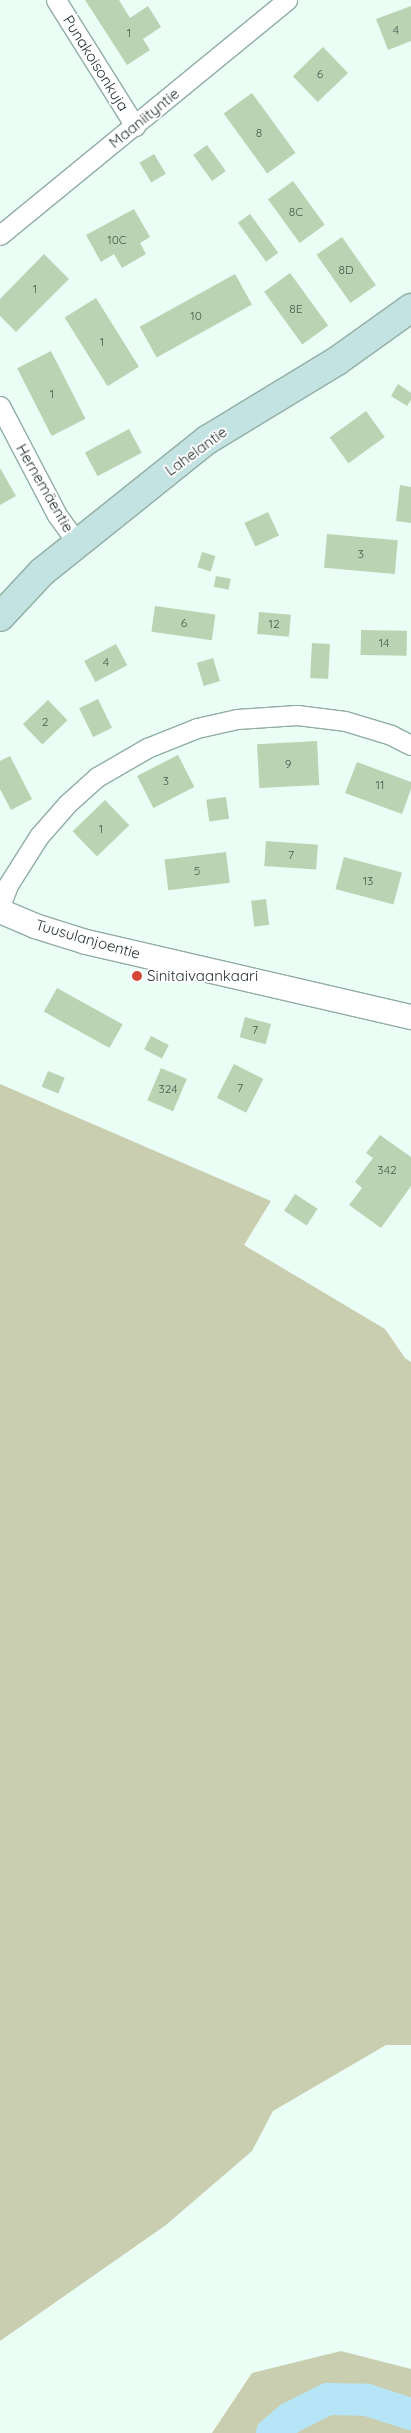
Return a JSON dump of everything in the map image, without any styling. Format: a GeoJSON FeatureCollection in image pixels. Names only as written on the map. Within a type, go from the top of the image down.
{"type":"FeatureCollection","features":[{"type":"Feature","properties":{"kind":"main road","name":"Lahelantie"},"geometry":{"type":"LineString","coordinates":[[0,616],[42,572],[207,440],[337,361],[411,308]]}},
{"type":"Feature","properties":{"kind":"street","name":"Punakoisonkuja"},"geometry":{"type":"LineString","coordinates":[[56,0],[135,126]]}},
{"type":"Feature","properties":{"kind":"street","name":"Maaniityntie"},"geometry":{"type":"LineString","coordinates":[[0,235],[287,0]]}},
{"type":"Feature","properties":{"kind":"street","name":"Hernemäentie"},"geometry":{"type":"LineString","coordinates":[[0,406],[57,515],[77,543]]}},
{"type":"Feature","properties":{"kind":"street"},"geometry":{"type":"LineString","coordinates":[[0,906],[8,885],[39,836],[67,804],[97,777],[147,748],[197,728],[237,719],[297,715],[345,721],[392,735],[411,745]]}},
{"type":"Feature","properties":{"kind":"street","name":"Tuusulanjoentie"},"geometry":{"type":"LineString","coordinates":[[0,911],[35,926],[86,942],[411,1017]]}},
{"type":"Feature","properties":{"kind":"green space"},"geometry":{"type":"Polygon","coordinates":[[[0,1084],[271,1201],[244,1245],[385,1329],[405,1358],[411,1362],[411,2045],[386,2045],[273,2111],[252,2151],[166,2225],[0,2341],[0,1084]]]}},
{"type":"Feature","properties":{"kind":"green space"},"geometry":{"type":"Polygon","coordinates":[[[341,2351],[411,2369],[411,2433],[212,2433],[252,2373],[341,2351]]]}},
{"type":"Feature","properties":{"kind":"building"},"geometry":{"type":"Polygon","coordinates":[[[85,0],[119,0],[130,18],[148,6],[161,27],[143,39],[150,50],[127,65],[85,0]]]}},
{"type":"Feature","properties":{"kind":"building"},"geometry":{"type":"Polygon","coordinates":[[[411,6],[411,41],[388,50],[376,19],[411,6]]]}},
{"type":"Feature","properties":{"kind":"building"},"geometry":{"type":"Polygon","coordinates":[[[323,47],[348,73],[318,102],[293,76],[323,47]]]}},
{"type":"Feature","properties":{"kind":"building"},"geometry":{"type":"Polygon","coordinates":[[[252,93],[295,153],[267,173],[224,114],[252,93]]]}},
{"type":"Feature","properties":{"kind":"building"},"geometry":{"type":"Polygon","coordinates":[[[207,145],[226,171],[212,181],[193,155],[207,145]]]}},
{"type":"Feature","properties":{"kind":"building"},"geometry":{"type":"Polygon","coordinates":[[[154,154],[166,174],[151,182],[139,163],[154,154]]]}},
{"type":"Feature","properties":{"kind":"building"},"geometry":{"type":"Polygon","coordinates":[[[293,181],[325,225],[300,243],[268,199],[293,181]]]}},
{"type":"Feature","properties":{"kind":"building"},"geometry":{"type":"Polygon","coordinates":[[[134,209],[150,237],[140,243],[146,254],[122,268],[114,254],[101,262],[86,235],[134,209]]]}},
{"type":"Feature","properties":{"kind":"building"},"geometry":{"type":"Polygon","coordinates":[[[250,214],[278,253],[266,262],[238,223],[250,214]]]}},
{"type":"Feature","properties":{"kind":"building"},"geometry":{"type":"Polygon","coordinates":[[[342,237],[376,285],[350,303],[317,255],[342,237]]]}},
{"type":"Feature","properties":{"kind":"building"},"geometry":{"type":"Polygon","coordinates":[[[44,254],[69,279],[16,332],[0,316],[0,299],[44,254]]]}},
{"type":"Feature","properties":{"kind":"building"},"geometry":{"type":"Polygon","coordinates":[[[290,273],[328,326],[302,344],[264,292],[290,273]]]}},
{"type":"Feature","properties":{"kind":"building"},"geometry":{"type":"Polygon","coordinates":[[[235,274],[252,305],[157,357],[140,327],[235,274]]]}},
{"type":"Feature","properties":{"kind":"building"},"geometry":{"type":"Polygon","coordinates":[[[96,298],[139,367],[108,386],[65,318],[96,298]]]}},
{"type":"Feature","properties":{"kind":"building"},"geometry":{"type":"Polygon","coordinates":[[[51,351],[86,419],[52,436],[17,368],[51,351]]]}},
{"type":"Feature","properties":{"kind":"building"},"geometry":{"type":"Polygon","coordinates":[[[398,384],[411,393],[411,400],[407,406],[391,396],[398,384]]]}},
{"type":"Feature","properties":{"kind":"building"},"geometry":{"type":"Polygon","coordinates":[[[366,411],[385,437],[348,463],[330,437],[366,411]]]}},
{"type":"Feature","properties":{"kind":"building"},"geometry":{"type":"Polygon","coordinates":[[[129,429],[142,453],[98,476],[85,452],[129,429]]]}},
{"type":"Feature","properties":{"kind":"building"},"geometry":{"type":"Polygon","coordinates":[[[0,468],[16,496],[0,505],[0,468]]]}},
{"type":"Feature","properties":{"kind":"building"},"geometry":{"type":"Polygon","coordinates":[[[400,485],[411,487],[411,523],[396,521],[400,485]]]}},
{"type":"Feature","properties":{"kind":"building"},"geometry":{"type":"Polygon","coordinates":[[[268,512],[279,536],[255,547],[244,523],[268,512]]]}},
{"type":"Feature","properties":{"kind":"building"},"geometry":{"type":"Polygon","coordinates":[[[327,534],[398,540],[395,574],[324,568],[327,534]]]}},
{"type":"Feature","properties":{"kind":"building"},"geometry":{"type":"Polygon","coordinates":[[[202,552],[215,556],[211,571],[197,567],[202,552]]]}},
{"type":"Feature","properties":{"kind":"building"},"geometry":{"type":"Polygon","coordinates":[[[216,576],[231,579],[229,590],[214,587],[216,576]]]}},
{"type":"Feature","properties":{"kind":"building"},"geometry":{"type":"Polygon","coordinates":[[[155,606],[215,614],[212,640],[151,632],[155,606]]]}},
{"type":"Feature","properties":{"kind":"building"},"geometry":{"type":"Polygon","coordinates":[[[259,612],[291,615],[289,637],[257,634],[259,612]]]}},
{"type":"Feature","properties":{"kind":"building"},"geometry":{"type":"Polygon","coordinates":[[[361,630],[407,631],[407,656],[361,655],[361,630]]]}},
{"type":"Feature","properties":{"kind":"building"},"geometry":{"type":"Polygon","coordinates":[[[312,643],[330,644],[328,679],[310,678],[312,643]]]}},
{"type":"Feature","properties":{"kind":"building"},"geometry":{"type":"Polygon","coordinates":[[[116,644],[127,665],[95,682],[84,661],[116,644]]]}},
{"type":"Feature","properties":{"kind":"building"},"geometry":{"type":"Polygon","coordinates":[[[213,658],[220,681],[204,686],[197,663],[213,658]]]}},
{"type":"Feature","properties":{"kind":"building"},"geometry":{"type":"Polygon","coordinates":[[[98,699],[112,728],[93,737],[79,708],[98,699]]]}},
{"type":"Feature","properties":{"kind":"building"},"geometry":{"type":"Polygon","coordinates":[[[48,700],[67,720],[42,744],[23,724],[48,700]]]}},
{"type":"Feature","properties":{"kind":"building"},"geometry":{"type":"Polygon","coordinates":[[[317,741],[319,785],[259,788],[257,744],[317,741]]]}},
{"type":"Feature","properties":{"kind":"building"},"geometry":{"type":"Polygon","coordinates":[[[178,755],[194,787],[153,808],[137,776],[178,755]]]}},
{"type":"Feature","properties":{"kind":"building"},"geometry":{"type":"Polygon","coordinates":[[[10,756],[32,799],[11,810],[0,789],[0,761],[10,756]]]}},
{"type":"Feature","properties":{"kind":"building"},"geometry":{"type":"Polygon","coordinates":[[[357,762],[411,782],[411,789],[402,814],[345,793],[357,762]]]}},
{"type":"Feature","properties":{"kind":"building"},"geometry":{"type":"Polygon","coordinates":[[[226,797],[229,819],[209,822],[206,800],[226,797]]]}},
{"type":"Feature","properties":{"kind":"building"},"geometry":{"type":"Polygon","coordinates":[[[105,800],[129,825],[97,856],[73,831],[105,800]]]}},
{"type":"Feature","properties":{"kind":"building"},"geometry":{"type":"Polygon","coordinates":[[[266,841],[318,845],[316,870],[264,866],[266,841]]]}},
{"type":"Feature","properties":{"kind":"building"},"geometry":{"type":"Polygon","coordinates":[[[226,852],[230,883],[168,890],[164,860],[226,852]]]}},
{"type":"Feature","properties":{"kind":"building"},"geometry":{"type":"Polygon","coordinates":[[[344,857],[402,873],[393,904],[335,889],[344,857]]]}},
{"type":"Feature","properties":{"kind":"building"},"geometry":{"type":"Polygon","coordinates":[[[266,899],[269,925],[254,927],[251,901],[266,899]]]}},
{"type":"Feature","properties":{"kind":"building"},"geometry":{"type":"Polygon","coordinates":[[[57,988],[123,1024],[110,1048],[44,1012],[57,988]]]}},
{"type":"Feature","properties":{"kind":"building"},"geometry":{"type":"Polygon","coordinates":[[[245,1017],[271,1024],[266,1044],[240,1037],[245,1017]]]}},
{"type":"Feature","properties":{"kind":"building"},"geometry":{"type":"Polygon","coordinates":[[[151,1036],[169,1045],[162,1058],[144,1049],[151,1036]]]}},
{"type":"Feature","properties":{"kind":"building"},"geometry":{"type":"Polygon","coordinates":[[[234,1064],[263,1079],[246,1113],[217,1098],[234,1064]]]}},
{"type":"Feature","properties":{"kind":"building"},"geometry":{"type":"Polygon","coordinates":[[[161,1068],[187,1079],[173,1111],[147,1100],[161,1068]]]}},
{"type":"Feature","properties":{"kind":"building"},"geometry":{"type":"Polygon","coordinates":[[[48,1071],[65,1078],[58,1094],[42,1087],[48,1071]]]}},
{"type":"Feature","properties":{"kind":"building"},"geometry":{"type":"Polygon","coordinates":[[[380,1135],[411,1157],[411,1186],[381,1228],[349,1205],[362,1188],[355,1182],[373,1158],[366,1153],[380,1135]]]}},
{"type":"Feature","properties":{"kind":"building"},"geometry":{"type":"Polygon","coordinates":[[[295,1194],[318,1209],[307,1225],[284,1211],[295,1194]]]}},
{"type":"Feature","properties":{"kind":"waterway"},"geometry":{"type":"LineString","coordinates":[[272,2433],[290,2418],[328,2399],[367,2400],[411,2414]]}},
{"type":"Feature","properties":{"kind":"place","name":"Sinitaivaankaari"},"geometry":{"type":"Point","coordinates":[137,976]}}]}
